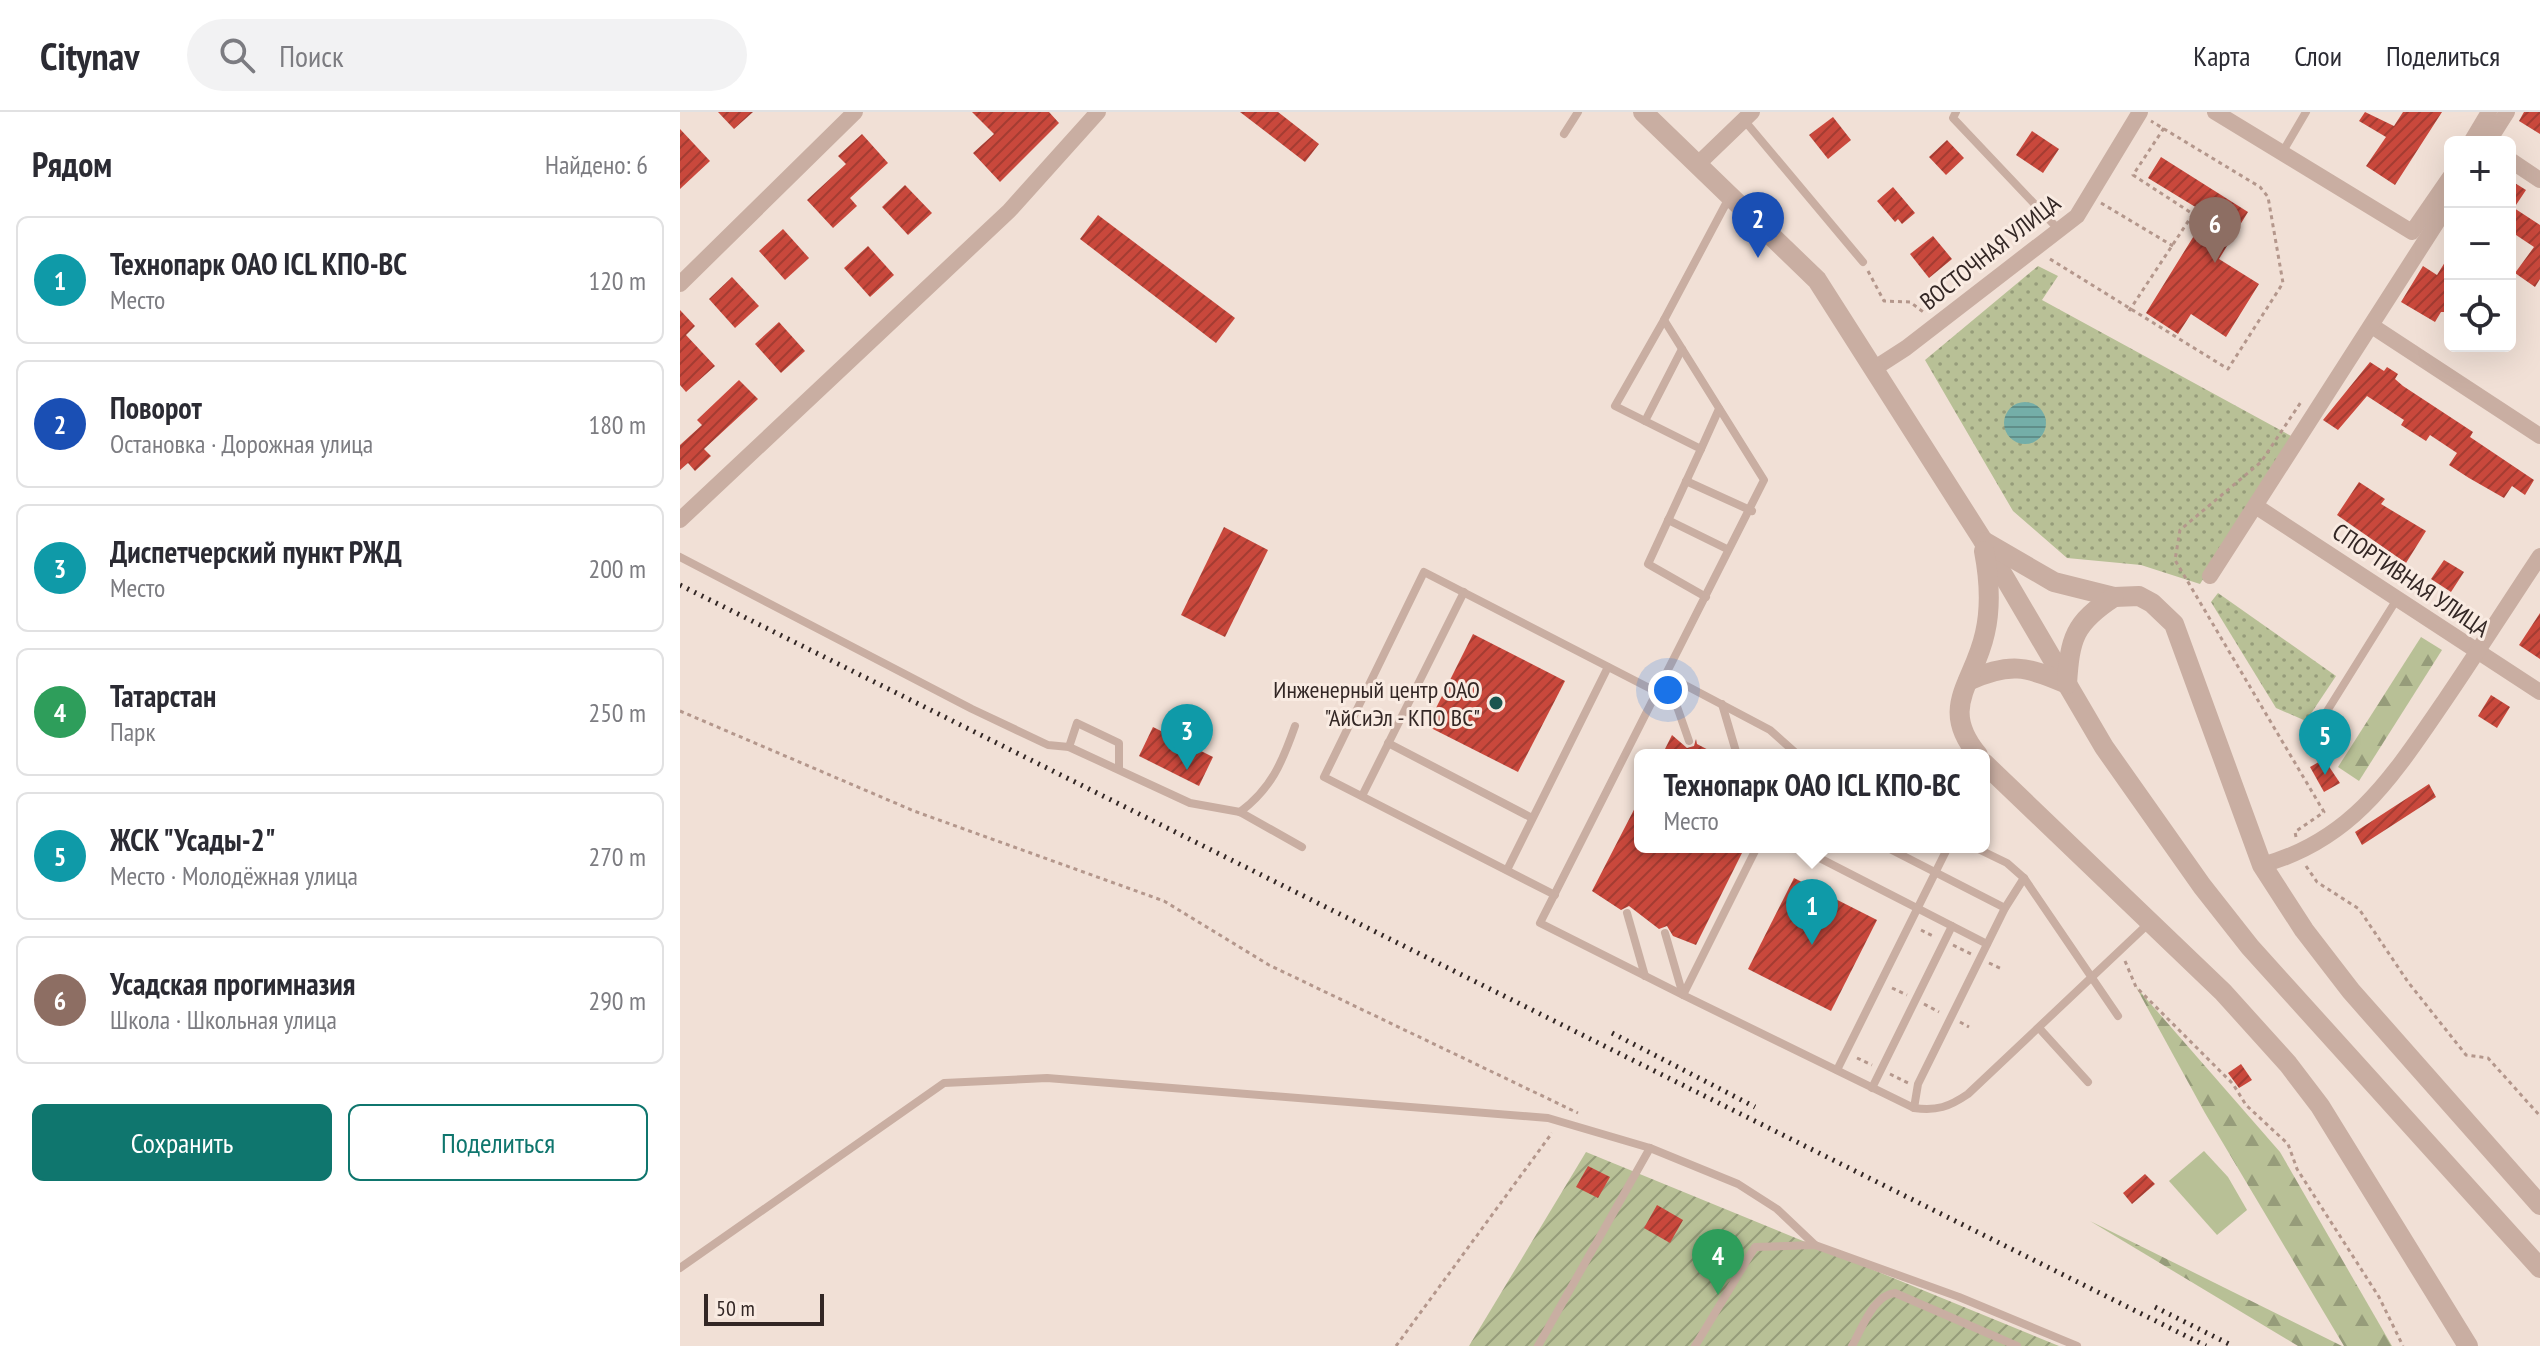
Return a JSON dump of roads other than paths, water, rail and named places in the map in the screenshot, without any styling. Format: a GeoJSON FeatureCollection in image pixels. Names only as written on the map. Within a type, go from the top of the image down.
{"type":"FeatureCollection","features":[{"type":"Feature","properties":{"kind":"street"},"geometry":{"type":"LineString","coordinates":[[680,284],[855,112]]}},
{"type":"Feature","properties":{"kind":"street"},"geometry":{"type":"LineString","coordinates":[[680,520],[1009,211],[1098,112]]}},
{"type":"Feature","properties":{"kind":"street"},"geometry":{"type":"LineString","coordinates":[[1643,112],[1817,280],[1982,539],[2147,812],[2250,947],[2540,1268]]}},
{"type":"Feature","properties":{"kind":"street"},"geometry":{"type":"LineString","coordinates":[[2215,112],[2412,232],[2444,186]]}},
{"type":"Feature","properties":{"kind":"street"},"geometry":{"type":"LineString","coordinates":[[2475,136],[2489,112]]}},
{"type":"Feature","properties":{"kind":"street"},"geometry":{"type":"LineString","coordinates":[[2492,136],[2507,112]]}},
{"type":"Feature","properties":{"kind":"street","name":"ВОСТОЧНАЯ УЛИЦА"},"geometry":{"type":"LineString","coordinates":[[1875,368],[2060,232],[2091,197],[2139,113]]}},
{"type":"Feature","properties":{"kind":"street"},"geometry":{"type":"LineString","coordinates":[[1699,163],[1747,116]]}},
{"type":"Feature","properties":{"kind":"street"},"geometry":{"type":"LineString","coordinates":[[2516,164],[2540,180]]}},
{"type":"Feature","properties":{"kind":"street"},"geometry":{"type":"LineString","coordinates":[[2210,576],[2446,208]]}},
{"type":"Feature","properties":{"kind":"street"},"geometry":{"type":"LineString","coordinates":[[2372,326],[2540,436]]}},
{"type":"Feature","properties":{"kind":"street","name":"СПОРТИВНАЯ УЛИЦА"},"geometry":{"type":"LineString","coordinates":[[2257,507],[2540,692]]}},
{"type":"Feature","properties":{"kind":"street"},"geometry":{"type":"LineString","coordinates":[[1982,539],[2054,582],[2114,597],[2139,596],[2152,603],[2174,624],[2262,865],[2304,930],[2351,991],[2540,1205]]}},
{"type":"Feature","properties":{"kind":"street"},"geometry":{"type":"LineString","coordinates":[[1973,749],[1963,738],[1958,723],[1959,705],[1985,633],[1988,572],[1982,539]]}},
{"type":"Feature","properties":{"kind":"street"},"geometry":{"type":"LineString","coordinates":[[2262,865],[2297,853],[2351,820],[2387,784],[2540,556]]}},
{"type":"Feature","properties":{"kind":"street"},"geometry":{"type":"LineString","coordinates":[[2067,684],[2069,650],[2076,629],[2093,611],[2114,597]]}},
{"type":"Feature","properties":{"kind":"street"},"geometry":{"type":"LineString","coordinates":[[1968,681],[1995,669],[2013,666],[2042,673],[2067,684]]}},
{"type":"Feature","properties":{"kind":"street"},"geometry":{"type":"LineString","coordinates":[[1990,769],[2264,1036],[2320,1106],[2468,1346]]}},
{"type":"Feature","properties":{"kind":"lane"},"geometry":{"type":"LineString","coordinates":[[1564,134],[1578,112]]}},
{"type":"Feature","properties":{"kind":"lane"},"geometry":{"type":"LineString","coordinates":[[1956,112],[1953,118],[2060,232]]}},
{"type":"Feature","properties":{"kind":"lane"},"geometry":{"type":"LineString","coordinates":[[2282,153],[2306,112]]}},
{"type":"Feature","properties":{"kind":"lane"},"geometry":{"type":"LineString","coordinates":[[1747,116],[1863,262]]}},
{"type":"Feature","properties":{"kind":"lane"},"geometry":{"type":"LineString","coordinates":[[1701,449],[1615,406],[1730,195]]}},
{"type":"Feature","properties":{"kind":"lane"},"geometry":{"type":"LineString","coordinates":[[1664,320],[1764,480],[1752,511],[1727,549],[1706,597],[1540,923],[1914,1108],[1942,1109],[1953,1104],[2039,1028],[2149,923]]}},
{"type":"Feature","properties":{"kind":"lane"},"geometry":{"type":"LineString","coordinates":[[1645,421],[1682,349]]}},
{"type":"Feature","properties":{"kind":"lane"},"geometry":{"type":"LineString","coordinates":[[1706,597],[1648,564],[1719,409]]}},
{"type":"Feature","properties":{"kind":"lane"},"geometry":{"type":"LineString","coordinates":[[1686,481],[1752,511]]}},
{"type":"Feature","properties":{"kind":"lane"},"geometry":{"type":"LineString","coordinates":[[1668,520],[1727,549]]}},
{"type":"Feature","properties":{"kind":"lane"},"geometry":{"type":"LineString","coordinates":[[680,557],[972,709],[1048,745],[1069,747],[1190,803],[1240,812],[1302,847]]}},
{"type":"Feature","properties":{"kind":"lane"},"geometry":{"type":"LineString","coordinates":[[1555,895],[1324,777],[1424,572],[1657,692]]}},
{"type":"Feature","properties":{"kind":"lane"},"geometry":{"type":"LineString","coordinates":[[1362,796],[1464,592]]}},
{"type":"Feature","properties":{"kind":"lane"},"geometry":{"type":"LineString","coordinates":[[2331,757],[2314,732],[2397,599]]}},
{"type":"Feature","properties":{"kind":"lane"},"geometry":{"type":"LineString","coordinates":[[1507,870],[1608,667]]}},
{"type":"Feature","properties":{"kind":"lane"},"geometry":{"type":"LineString","coordinates":[[1666,675],[1770,730],[1791,749]]}},
{"type":"Feature","properties":{"kind":"lane"},"geometry":{"type":"LineString","coordinates":[[1666,675],[1689,741]]}},
{"type":"Feature","properties":{"kind":"lane"},"geometry":{"type":"LineString","coordinates":[[1722,703],[1735,749]]}},
{"type":"Feature","properties":{"kind":"lane"},"geometry":{"type":"LineString","coordinates":[[1069,747],[1077,723],[1119,743],[1119,770]]}},
{"type":"Feature","properties":{"kind":"lane"},"geometry":{"type":"LineString","coordinates":[[1240,812],[1263,795],[1280,768],[1295,726]]}},
{"type":"Feature","properties":{"kind":"lane"},"geometry":{"type":"LineString","coordinates":[[1388,743],[1532,818]]}},
{"type":"Feature","properties":{"kind":"lane"},"geometry":{"type":"LineString","coordinates":[[1683,995],[1754,853]]}},
{"type":"Feature","properties":{"kind":"lane"},"geometry":{"type":"LineString","coordinates":[[1810,853],[1987,944]]}},
{"type":"Feature","properties":{"kind":"lane"},"geometry":{"type":"LineString","coordinates":[[1898,853],[2005,908]]}},
{"type":"Feature","properties":{"kind":"lane"},"geometry":{"type":"LineString","coordinates":[[1837,1070],[1945,853]]}},
{"type":"Feature","properties":{"kind":"lane"},"geometry":{"type":"LineString","coordinates":[[1986,853],[2007,863],[2024,878],[2118,1016]]}},
{"type":"Feature","properties":{"kind":"lane"},"geometry":{"type":"LineString","coordinates":[[1914,1108],[1918,1084],[2005,908],[2024,878]]}},
{"type":"Feature","properties":{"kind":"lane"},"geometry":{"type":"LineString","coordinates":[[1627,913],[1645,976]]}},
{"type":"Feature","properties":{"kind":"lane"},"geometry":{"type":"LineString","coordinates":[[1872,1088],[1952,926]]}},
{"type":"Feature","properties":{"kind":"lane"},"geometry":{"type":"LineString","coordinates":[[1665,933],[1683,995]]}},
{"type":"Feature","properties":{"kind":"lane"},"geometry":{"type":"LineString","coordinates":[[2039,1028],[2088,1082]]}},
{"type":"Feature","properties":{"kind":"lane"},"geometry":{"type":"LineString","coordinates":[[680,1268],[944,1083],[1047,1078],[1560,1122],[1650,1148],[1738,1184],[1777,1209],[1815,1245]]}},
{"type":"Feature","properties":{"kind":"lane"},"geometry":{"type":"LineString","coordinates":[[1538,1346],[1650,1148]]}},
{"type":"Feature","properties":{"kind":"lane"},"geometry":{"type":"LineString","coordinates":[[1695,1346],[1755,1247],[1815,1245],[1959,1297],[2077,1346]]}},
{"type":"Feature","properties":{"kind":"lane"},"geometry":{"type":"LineString","coordinates":[[1852,1346],[1878,1301],[1886,1294],[1895,1293],[2017,1346]]}},
{"type":"Feature","properties":{"kind":"water"},"geometry":{"type":"Polygon","coordinates":[[[2025,402],[2040,408],[2046,423],[2040,438],[2025,444],[2010,438],[2004,423],[2010,408],[2025,402]]]}},
{"type":"Feature","properties":{"kind":"railway"},"geometry":{"type":"LineString","coordinates":[[680,585],[2206,1346]]}},
{"type":"Feature","properties":{"kind":"railway"},"geometry":{"type":"LineString","coordinates":[[1612,1033],[1755,1107]]}},
{"type":"Feature","properties":{"kind":"railway"},"geometry":{"type":"LineString","coordinates":[[2155,1307],[2233,1346]]}},
{"type":"Feature","properties":{"kind":"place","name":"Поворот"},"geometry":{"type":"Point","coordinates":[1758,258]}},
{"type":"Feature","properties":{"kind":"place","name":"Усадская прогимназия"},"geometry":{"type":"Point","coordinates":[2215,263]}},
{"type":"Feature","properties":{"kind":"place","name":"Инженерный центр ОАО \"АйСиЭл - КПО ВС\""},"geometry":{"type":"Point","coordinates":[1496,703]}},
{"type":"Feature","properties":{"kind":"place","name":"Диспетчерский пункт РЖД"},"geometry":{"type":"Point","coordinates":[1187,770]}},
{"type":"Feature","properties":{"kind":"place","name":"ЖСК \"Усады-2\""},"geometry":{"type":"Point","coordinates":[2325,775]}},
{"type":"Feature","properties":{"kind":"place","name":"Технопарк OAO ICL КПО-ВС"},"geometry":{"type":"Point","coordinates":[1812,945]}},
{"type":"Feature","properties":{"kind":"place","name":"Татарстан"},"geometry":{"type":"Point","coordinates":[1718,1295]}}]}
